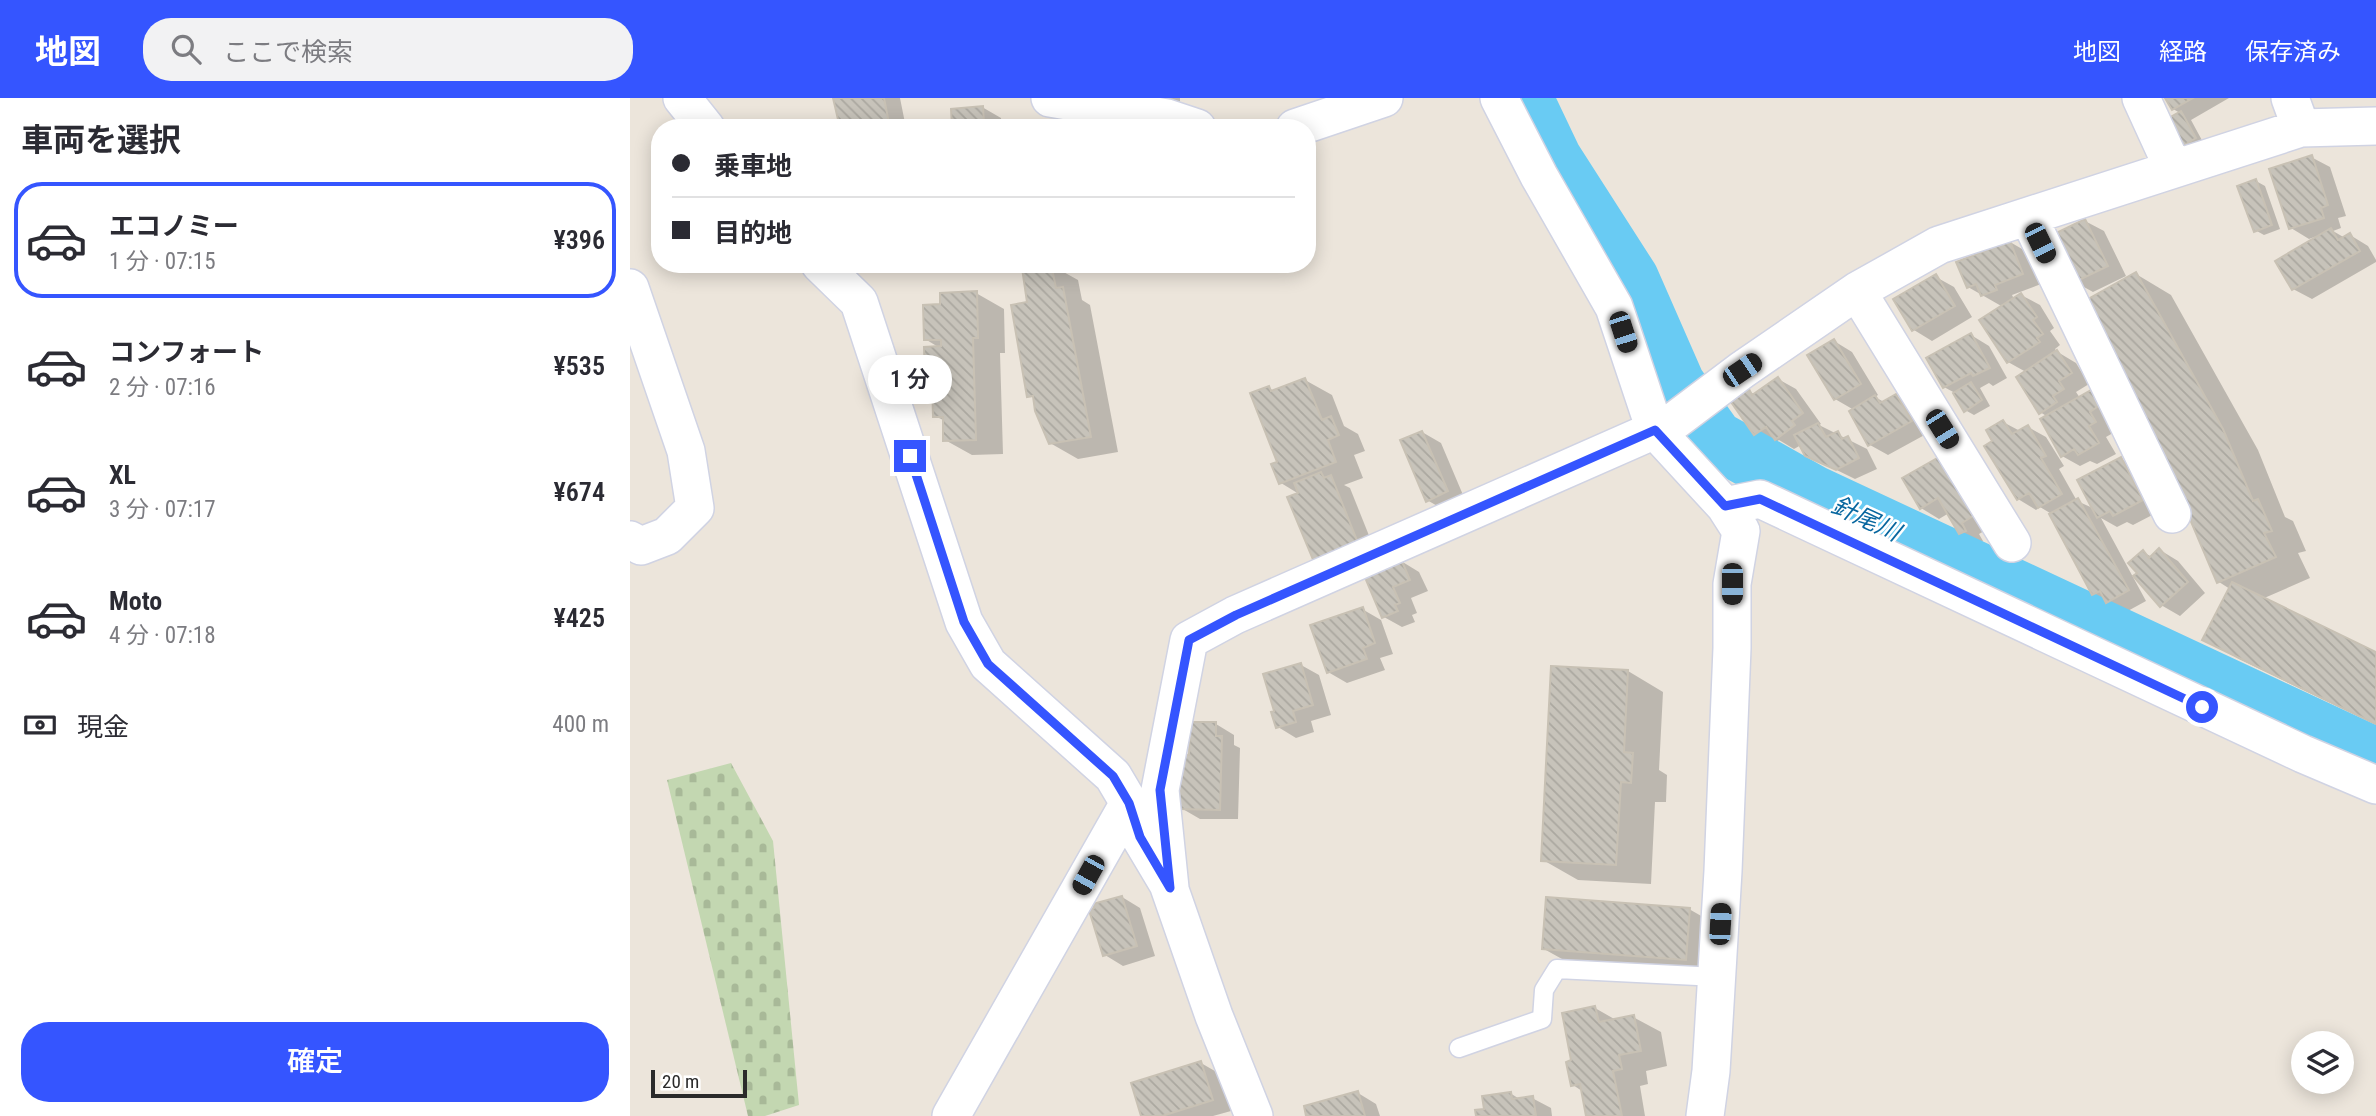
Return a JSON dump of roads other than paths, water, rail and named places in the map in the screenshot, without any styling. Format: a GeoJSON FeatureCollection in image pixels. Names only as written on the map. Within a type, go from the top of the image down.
{"type":"FeatureCollection","features":[{"type":"Feature","properties":{"kind":"street"},"geometry":{"type":"LineString","coordinates":[[682,98],[699,119]]}},
{"type":"Feature","properties":{"kind":"street"},"geometry":{"type":"LineString","coordinates":[[1050,98],[1170,119]]}},
{"type":"Feature","properties":{"kind":"street"},"geometry":{"type":"LineString","coordinates":[[1316,121],[1384,98]]}},
{"type":"Feature","properties":{"kind":"street"},"geometry":{"type":"LineString","coordinates":[[1499,98],[1539,176],[1615,307],[1664,426],[1741,531],[1732,584],[1732,662],[1717,977],[1711,1071],[1704,1116]]}},
{"type":"Feature","properties":{"kind":"street"},"geometry":{"type":"LineString","coordinates":[[2141,98],[2173,168]]}},
{"type":"Feature","properties":{"kind":"street"},"geometry":{"type":"LineString","coordinates":[[1170,888],[1160,790],[1189,640],[1236,615],[1664,426],[1857,291],[1939,245],[2029,218],[2173,168],[2295,113],[2376,126]]}},
{"type":"Feature","properties":{"kind":"street"},"geometry":{"type":"LineString","coordinates":[[2029,218],[2172,514]]}},
{"type":"Feature","properties":{"kind":"street"},"geometry":{"type":"LineString","coordinates":[[829,273],[859,302],[964,622],[988,664],[1113,776],[1129,803],[1140,837],[1170,888],[1214,1016],[1254,1116]]}},
{"type":"Feature","properties":{"kind":"street"},"geometry":{"type":"LineString","coordinates":[[630,288],[686,451],[695,508],[667,537],[641,546],[630,540]]}},
{"type":"Feature","properties":{"kind":"street"},"geometry":{"type":"LineString","coordinates":[[1857,291],[2012,543]]}},
{"type":"Feature","properties":{"kind":"street"},"geometry":{"type":"LineString","coordinates":[[1725,506],[1760,499],[2290,748],[2376,785]]}},
{"type":"Feature","properties":{"kind":"street"},"geometry":{"type":"LineString","coordinates":[[951,1116],[1129,803]]}},
{"type":"Feature","properties":{"kind":"lane"},"geometry":{"type":"LineString","coordinates":[[1459,1048],[1542,1019],[1544,990],[1557,969],[1717,977]]}},
{"type":"Feature","properties":{"kind":"waterway","name":"針尾川"},"geometry":{"type":"LineString","coordinates":[[1524,98],[1553,159],[1630,279],[1676,384],[1715,439],[1813,494],[2376,757]]}}]}
